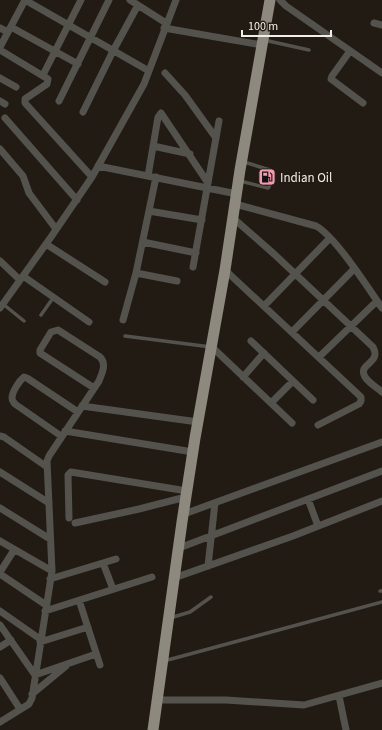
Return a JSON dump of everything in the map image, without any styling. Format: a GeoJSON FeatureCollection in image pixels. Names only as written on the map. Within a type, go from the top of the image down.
{"type":"FeatureCollection","features":[{"type":"Feature","properties":{"kind":"main road"},"geometry":{"type":"LineString","coordinates":[[154,730],[174,578],[193,452],[270,0]]}},
{"type":"Feature","properties":{"kind":"street"},"geometry":{"type":"LineString","coordinates":[[92,177],[25,104],[25,100],[47,84],[48,79],[0,49],[25,0],[149,71]]}},
{"type":"Feature","properties":{"kind":"street"},"geometry":{"type":"LineString","coordinates":[[43,75],[80,0]]}},
{"type":"Feature","properties":{"kind":"street"},"geometry":{"type":"LineString","coordinates":[[59,101],[109,0]]}},
{"type":"Feature","properties":{"kind":"street"},"geometry":{"type":"LineString","coordinates":[[130,0],[165,26],[262,43]]}},
{"type":"Feature","properties":{"kind":"street"},"geometry":{"type":"LineString","coordinates":[[2,303],[56,230],[92,177],[136,99],[149,71],[175,0]]}},
{"type":"Feature","properties":{"kind":"street"},"geometry":{"type":"LineString","coordinates":[[280,0],[286,6],[382,73]]}},
{"type":"Feature","properties":{"kind":"street"},"geometry":{"type":"LineString","coordinates":[[83,112],[113,51],[138,5]]}},
{"type":"Feature","properties":{"kind":"street"},"geometry":{"type":"LineString","coordinates":[[374,23],[382,25]]}},
{"type":"Feature","properties":{"kind":"street"},"geometry":{"type":"LineString","coordinates":[[0,28],[10,29],[78,64]]}},
{"type":"Feature","properties":{"kind":"street"},"geometry":{"type":"LineString","coordinates":[[350,51],[332,76],[332,79],[363,103]]}},
{"type":"Feature","properties":{"kind":"street"},"geometry":{"type":"LineString","coordinates":[[165,73],[185,95],[216,138]]}},
{"type":"Feature","properties":{"kind":"street"},"geometry":{"type":"LineString","coordinates":[[0,78],[16,87]]}},
{"type":"Feature","properties":{"kind":"street"},"geometry":{"type":"LineString","coordinates":[[148,176],[158,117],[161,113],[190,154],[208,185]]}},
{"type":"Feature","properties":{"kind":"street"},"geometry":{"type":"LineString","coordinates":[[6,118],[77,200]]}},
{"type":"Feature","properties":{"kind":"street"},"geometry":{"type":"LineString","coordinates":[[193,267],[219,122]]}},
{"type":"Feature","properties":{"kind":"street"},"geometry":{"type":"LineString","coordinates":[[153,146],[190,154]]}},
{"type":"Feature","properties":{"kind":"street"},"geometry":{"type":"LineString","coordinates":[[0,150],[23,176],[29,193],[56,230]]}},
{"type":"Feature","properties":{"kind":"street"},"geometry":{"type":"LineString","coordinates":[[98,166],[156,178],[208,185],[236,199],[316,226],[322,229],[330,238],[382,308]]}},
{"type":"Feature","properties":{"kind":"street"},"geometry":{"type":"LineString","coordinates":[[123,320],[136,273],[156,178]]}},
{"type":"Feature","properties":{"kind":"street"},"geometry":{"type":"LineString","coordinates":[[149,211],[202,220]]}},
{"type":"Feature","properties":{"kind":"street"},"geometry":{"type":"LineString","coordinates":[[233,218],[373,347],[376,351],[374,359],[364,368],[363,372],[365,378],[382,392]]}},
{"type":"Feature","properties":{"kind":"street"},"geometry":{"type":"LineString","coordinates":[[264,306],[330,238]]}},
{"type":"Feature","properties":{"kind":"street"},"geometry":{"type":"LineString","coordinates":[[143,242],[196,253]]}},
{"type":"Feature","properties":{"kind":"street"},"geometry":{"type":"LineString","coordinates":[[46,244],[105,282]]}},
{"type":"Feature","properties":{"kind":"street"},"geometry":{"type":"LineString","coordinates":[[1,263],[21,278],[89,322]]}},
{"type":"Feature","properties":{"kind":"street"},"geometry":{"type":"LineString","coordinates":[[292,332],[354,269]]}},
{"type":"Feature","properties":{"kind":"street"},"geometry":{"type":"LineString","coordinates":[[225,270],[361,397],[362,401],[352,408],[318,425]]}},
{"type":"Feature","properties":{"kind":"street"},"geometry":{"type":"LineString","coordinates":[[136,273],[177,281]]}},
{"type":"Feature","properties":{"kind":"street"},"geometry":{"type":"LineString","coordinates":[[319,357],[377,301]]}},
{"type":"Feature","properties":{"kind":"street"},"geometry":{"type":"LineString","coordinates":[[0,722],[31,700],[52,571],[47,467],[49,456],[94,388],[104,366],[103,360],[58,330],[51,332],[40,350],[40,353],[94,388]]}},
{"type":"Feature","properties":{"kind":"street"},"geometry":{"type":"LineString","coordinates":[[251,341],[313,400]]}},
{"type":"Feature","properties":{"kind":"street"},"geometry":{"type":"LineString","coordinates":[[212,347],[292,423]]}},
{"type":"Feature","properties":{"kind":"street"},"geometry":{"type":"LineString","coordinates":[[243,376],[264,353]]}},
{"type":"Feature","properties":{"kind":"street"},"geometry":{"type":"LineString","coordinates":[[193,452],[63,434],[15,404],[12,400],[12,396],[21,379],[24,377],[80,409],[198,422]]}},
{"type":"Feature","properties":{"kind":"street"},"geometry":{"type":"LineString","coordinates":[[271,403],[293,381]]}},
{"type":"Feature","properties":{"kind":"street"},"geometry":{"type":"LineString","coordinates":[[0,436],[4,437],[47,467]]}},
{"type":"Feature","properties":{"kind":"street"},"geometry":{"type":"LineString","coordinates":[[184,514],[382,442]]}},
{"type":"Feature","properties":{"kind":"street"},"geometry":{"type":"LineString","coordinates":[[179,548],[382,471]]}},
{"type":"Feature","properties":{"kind":"street"},"geometry":{"type":"LineString","coordinates":[[0,472],[49,503]]}},
{"type":"Feature","properties":{"kind":"street"},"geometry":{"type":"LineString","coordinates":[[69,518],[68,475],[71,472],[187,494]]}},
{"type":"Feature","properties":{"kind":"street"},"geometry":{"type":"LineString","coordinates":[[75,523],[139,509],[187,494]]}},
{"type":"Feature","properties":{"kind":"street"},"geometry":{"type":"LineString","coordinates":[[308,499],[318,526]]}},
{"type":"Feature","properties":{"kind":"street"},"geometry":{"type":"LineString","coordinates":[[174,578],[318,526],[382,501]]}},
{"type":"Feature","properties":{"kind":"street"},"geometry":{"type":"LineString","coordinates":[[208,566],[215,502]]}},
{"type":"Feature","properties":{"kind":"street"},"geometry":{"type":"LineString","coordinates":[[0,508],[50,539]]}},
{"type":"Feature","properties":{"kind":"street"},"geometry":{"type":"LineString","coordinates":[[0,541],[52,571]]}},
{"type":"Feature","properties":{"kind":"street"},"geometry":{"type":"LineString","coordinates":[[14,550],[0,573],[46,608]]}},
{"type":"Feature","properties":{"kind":"street"},"geometry":{"type":"LineString","coordinates":[[50,579],[116,559]]}},
{"type":"Feature","properties":{"kind":"street"},"geometry":{"type":"LineString","coordinates":[[103,563],[113,589]]}},
{"type":"Feature","properties":{"kind":"street"},"geometry":{"type":"LineString","coordinates":[[46,608],[79,600],[152,577]]}},
{"type":"Feature","properties":{"kind":"street"},"geometry":{"type":"LineString","coordinates":[[79,600],[100,665]]}},
{"type":"Feature","properties":{"kind":"street"},"geometry":{"type":"LineString","coordinates":[[0,611],[40,640]]}},
{"type":"Feature","properties":{"kind":"street"},"geometry":{"type":"LineString","coordinates":[[0,625],[35,675]]}},
{"type":"Feature","properties":{"kind":"street"},"geometry":{"type":"LineString","coordinates":[[40,640],[88,627]]}},
{"type":"Feature","properties":{"kind":"street"},"geometry":{"type":"LineString","coordinates":[[0,648],[11,640]]}},
{"type":"Feature","properties":{"kind":"street"},"geometry":{"type":"LineString","coordinates":[[35,675],[96,654]]}},
{"type":"Feature","properties":{"kind":"street"},"geometry":{"type":"LineString","coordinates":[[32,694],[69,663]]}},
{"type":"Feature","properties":{"kind":"street"},"geometry":{"type":"LineString","coordinates":[[0,678],[20,709]]}},
{"type":"Feature","properties":{"kind":"street"},"geometry":{"type":"LineString","coordinates":[[157,700],[226,700],[304,705],[382,683]]}},
{"type":"Feature","properties":{"kind":"street"},"geometry":{"type":"LineString","coordinates":[[339,696],[346,730]]}},
{"type":"Feature","properties":{"kind":"lane"},"geometry":{"type":"LineString","coordinates":[[262,43],[309,50]]}},
{"type":"Feature","properties":{"kind":"lane"},"geometry":{"type":"LineString","coordinates":[[238,181],[268,188],[273,173],[270,170],[242,162]]}},
{"type":"Feature","properties":{"kind":"lane"},"geometry":{"type":"LineString","coordinates":[[41,314],[52,298]]}},
{"type":"Feature","properties":{"kind":"lane"},"geometry":{"type":"LineString","coordinates":[[2,303],[24,321]]}},
{"type":"Feature","properties":{"kind":"lane"},"geometry":{"type":"LineString","coordinates":[[125,336],[212,347]]}},
{"type":"Feature","properties":{"kind":"lane"},"geometry":{"type":"LineString","coordinates":[[169,618],[190,612],[211,597]]}},
{"type":"Feature","properties":{"kind":"lane"},"geometry":{"type":"LineString","coordinates":[[163,661],[382,602]]}},
{"type":"Feature","properties":{"kind":"place","name":"Indian Oil"},"geometry":{"type":"Point","coordinates":[267,177]}}]}
